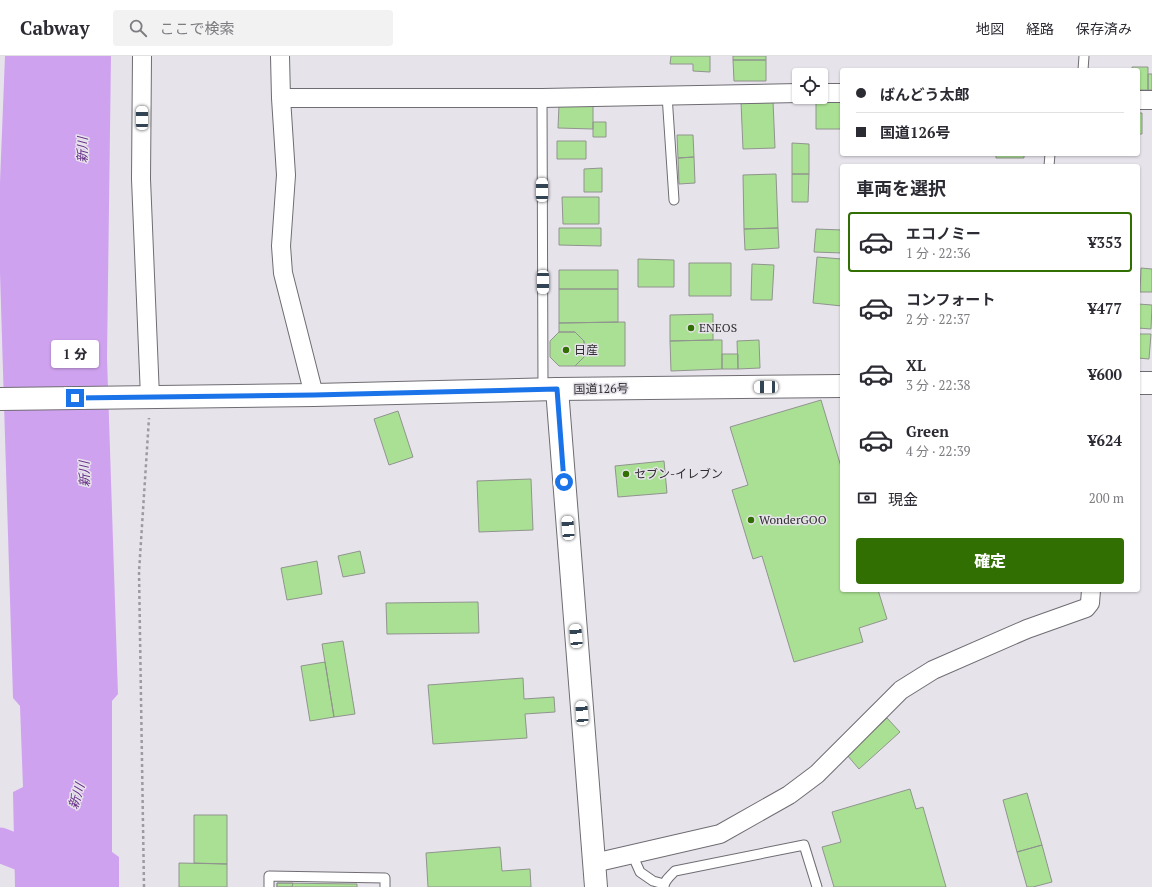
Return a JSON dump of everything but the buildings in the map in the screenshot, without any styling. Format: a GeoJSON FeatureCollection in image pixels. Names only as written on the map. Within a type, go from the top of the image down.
{"type":"FeatureCollection","features":[{"type":"Feature","properties":{"kind":"main road"},"geometry":{"type":"LineString","coordinates":[[1140,383],[1152,383]]}},
{"type":"Feature","properties":{"kind":"main road","name":"国道126号"},"geometry":{"type":"LineString","coordinates":[[0,399],[840,386]]}},
{"type":"Feature","properties":{"kind":"main road"},"geometry":{"type":"LineString","coordinates":[[550,390],[596,887]]}},
{"type":"Feature","properties":{"kind":"street"},"geometry":{"type":"LineString","coordinates":[[142,56],[141,179],[143,397]]}},
{"type":"Feature","properties":{"kind":"street"},"geometry":{"type":"LineString","coordinates":[[280,56],[286,175],[281,246],[283,273],[314,395]]}},
{"type":"Feature","properties":{"kind":"street"},"geometry":{"type":"LineString","coordinates":[[281,98],[542,98],[792,93]]}},
{"type":"Feature","properties":{"kind":"street"},"geometry":{"type":"LineString","coordinates":[[828,93],[840,93]]}},
{"type":"Feature","properties":{"kind":"street"},"geometry":{"type":"LineString","coordinates":[[1140,100],[1152,100]]}},
{"type":"Feature","properties":{"kind":"street"},"geometry":{"type":"LineString","coordinates":[[594,864],[720,834],[789,795],[817,774],[900,690],[933,670],[1027,629],[1086,608],[1090,603],[1091,592]]}},
{"type":"Feature","properties":{"kind":"lane"},"geometry":{"type":"LineString","coordinates":[[1083,68],[1084,56]]}},
{"type":"Feature","properties":{"kind":"lane"},"geometry":{"type":"LineString","coordinates":[[667,95],[674,200]]}},
{"type":"Feature","properties":{"kind":"lane"},"geometry":{"type":"LineString","coordinates":[[542,98],[550,390]]}},
{"type":"Feature","properties":{"kind":"lane"},"geometry":{"type":"LineString","coordinates":[[632,854],[640,872],[653,881],[664,886],[675,871],[804,845],[817,887]]}},
{"type":"Feature","properties":{"kind":"lane"},"geometry":{"type":"LineString","coordinates":[[268,887],[269,876],[385,878],[385,887]]}},
{"type":"Feature","properties":{"kind":"path"},"geometry":{"type":"LineString","coordinates":[[143,397],[139,572],[144,887]]}},
{"type":"Feature","properties":{"kind":"water","name":"新川"},"geometry":{"type":"Polygon","coordinates":[[[5,56],[111,56],[107,358],[118,694],[112,701],[112,852],[119,857],[119,887],[15,887],[13,792],[23,787],[20,706],[13,698],[0,273],[0,182],[5,56]]]}},
{"type":"Feature","properties":{"kind":"waterway"},"geometry":{"type":"LineString","coordinates":[[0,845],[54,866]]}},
{"type":"Feature","properties":{"kind":"place","name":"ENEOS"},"geometry":{"type":"Point","coordinates":[691,328]}},
{"type":"Feature","properties":{"kind":"place","name":"日産"},"geometry":{"type":"Point","coordinates":[566,350]}},
{"type":"Feature","properties":{"kind":"place","name":"セブン-イレブン"},"geometry":{"type":"Point","coordinates":[626,474]}},
{"type":"Feature","properties":{"kind":"place","name":"WonderGOO"},"geometry":{"type":"Point","coordinates":[751,520]}},
{"type":"Feature","properties":{"kind":"route"},"geometry":{"type":"LineString","coordinates":[[75,398],[314,395],[557,389],[564,482]]}}]}
